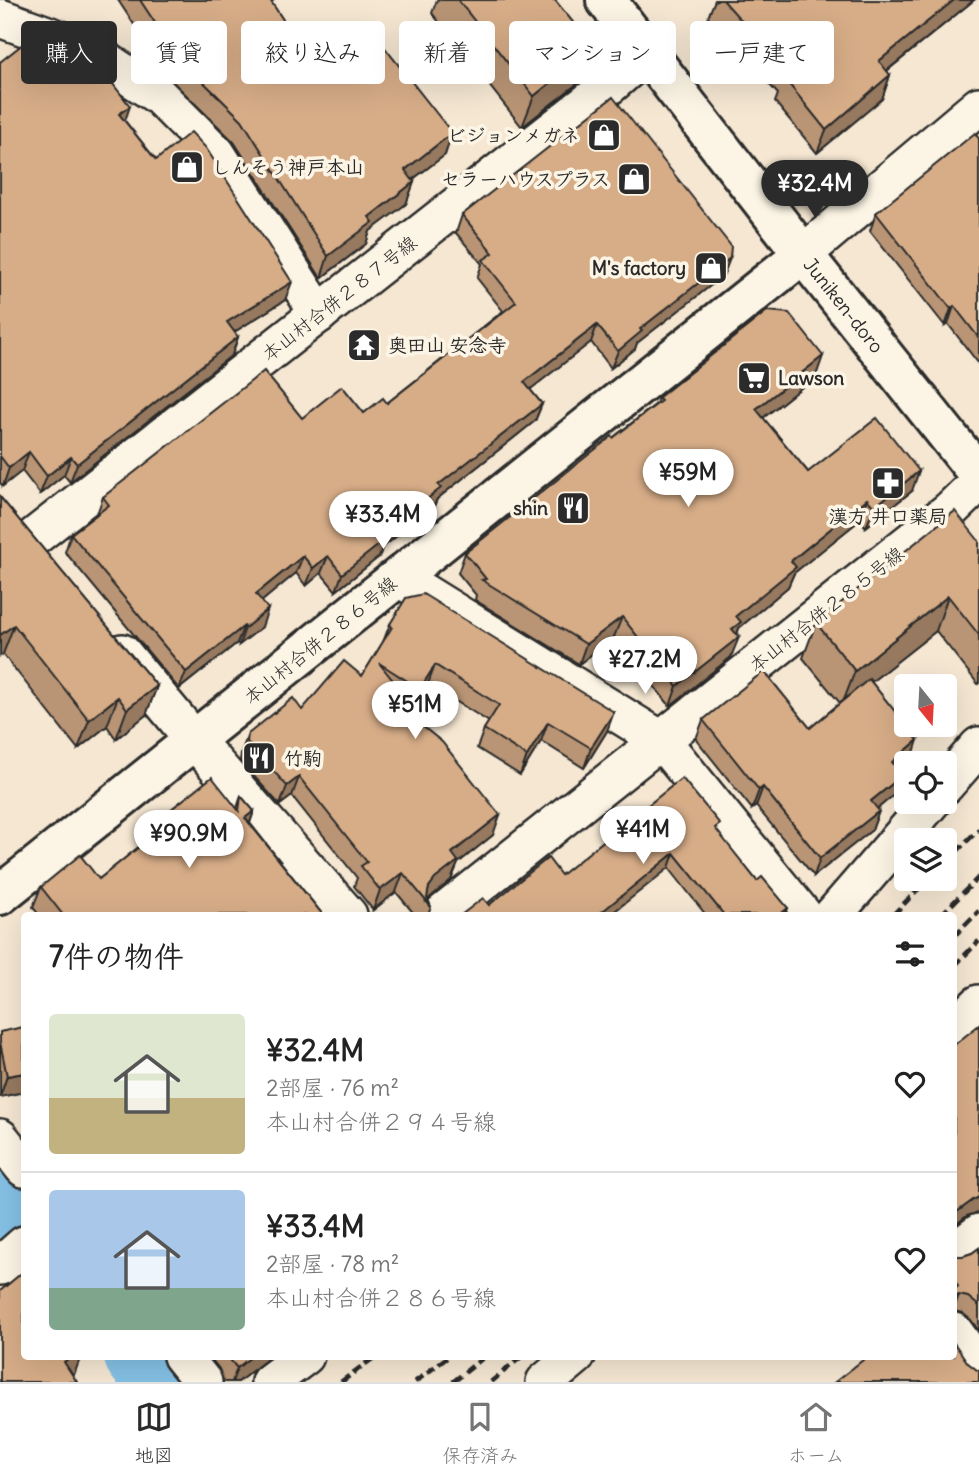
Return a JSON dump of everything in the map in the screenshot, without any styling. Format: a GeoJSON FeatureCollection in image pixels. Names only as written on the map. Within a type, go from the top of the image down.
{"type":"FeatureCollection","features":[{"type":"Feature","properties":{"kind":"street"},"geometry":{"type":"LineString","coordinates":[[1,21],[35,0]]}},
{"type":"Feature","properties":{"kind":"street","name":"Juniken-doro"},"geometry":{"type":"LineString","coordinates":[[606,0],[622,21]]}},
{"type":"Feature","properties":{"kind":"street"},"geometry":{"type":"LineString","coordinates":[[1,21],[91,51],[159,96],[216,153],[319,314]]}},
{"type":"Feature","properties":{"kind":"street","name":"本山村合併２８７号線"},"geometry":{"type":"LineString","coordinates":[[28,540],[611,84]]}},
{"type":"Feature","properties":{"kind":"street","name":"Juniken-doro"},"geometry":{"type":"LineString","coordinates":[[671,84],[979,475]]}},
{"type":"Feature","properties":{"kind":"street"},"geometry":{"type":"LineString","coordinates":[[803,254],[974,121]]}},
{"type":"Feature","properties":{"kind":"street","name":"本山村合併２８６号線"},"geometry":{"type":"LineString","coordinates":[[0,895],[803,254]]}},
{"type":"Feature","properties":{"kind":"street","name":"本山村合併２８５号線"},"geometry":{"type":"LineString","coordinates":[[445,912],[949,511],[979,482]]}},
{"type":"Feature","properties":{"kind":"street"},"geometry":{"type":"LineString","coordinates":[[398,577],[661,740],[801,912]]}},
{"type":"Feature","properties":{"kind":"street"},"geometry":{"type":"LineString","coordinates":[[99,625],[195,741],[345,912]]}},
{"type":"Feature","properties":{"kind":"street"},"geometry":{"type":"LineString","coordinates":[[957,771],[979,746]]}},
{"type":"Feature","properties":{"kind":"street"},"geometry":{"type":"LineString","coordinates":[[836,912],[921,814]]}},
{"type":"Feature","properties":{"kind":"street"},"geometry":{"type":"LineString","coordinates":[[957,1025],[979,1004]]}},
{"type":"Feature","properties":{"kind":"street"},"geometry":{"type":"LineString","coordinates":[[0,1138],[21,1164]]}},
{"type":"Feature","properties":{"kind":"street"},"geometry":{"type":"LineString","coordinates":[[957,1250],[979,1233]]}},
{"type":"Feature","properties":{"kind":"street"},"geometry":{"type":"LineString","coordinates":[[957,1336],[979,1367]]}},
{"type":"Feature","properties":{"kind":"street"},"geometry":{"type":"LineString","coordinates":[[185,1360],[203,1382]]}},
{"type":"Feature","properties":{"kind":"street"},"geometry":{"type":"LineString","coordinates":[[270,1382],[300,1360]]}},
{"type":"Feature","properties":{"kind":"street"},"geometry":{"type":"LineString","coordinates":[[545,1382],[571,1360]]}},
{"type":"Feature","properties":{"kind":"building"},"geometry":{"type":"Polygon","coordinates":[[[140,0],[270,0],[284,21],[241,21],[241,84],[385,84],[385,48],[399,66],[399,84],[413,84],[452,133],[405,170],[414,182],[369,217],[373,222],[328,256],[242,120],[205,84],[227,84],[227,21],[154,21],[140,0]]]}},
{"type":"Feature","properties":{"kind":"building"},"geometry":{"type":"Polygon","coordinates":[[[458,0],[555,0],[572,21],[509,21],[509,64],[495,47],[495,21],[475,21],[458,0]]]}},
{"type":"Feature","properties":{"kind":"building"},"geometry":{"type":"Polygon","coordinates":[[[723,0],[954,0],[879,61],[890,75],[826,130],[789,84],[834,84],[834,21],[742,21],[723,0]]]}},
{"type":"Feature","properties":{"kind":"building"},"geometry":{"type":"Polygon","coordinates":[[[21,45],[21,84],[113,84],[130,106],[119,114],[156,160],[191,132],[206,148],[292,282],[227,322],[238,337],[77,464],[71,457],[47,476],[29,452],[9,468],[0,456],[0,62],[21,45]]]}},
{"type":"Feature","properties":{"kind":"building"},"geometry":{"type":"Polygon","coordinates":[[[524,84],[549,84],[534,96],[524,84]]]}},
{"type":"Feature","properties":{"kind":"building"},"geometry":{"type":"Polygon","coordinates":[[[613,97],[731,246],[730,258],[640,329],[642,331],[618,351],[597,325],[524,382],[542,404],[438,485],[441,488],[382,535],[385,540],[342,574],[328,556],[313,568],[303,556],[256,594],[268,609],[186,672],[71,534],[109,505],[103,497],[264,371],[302,418],[342,386],[364,413],[383,398],[387,403],[516,302],[483,260],[493,253],[462,215],[613,97]]]}},
{"type":"Feature","properties":{"kind":"building"},"geometry":{"type":"Polygon","coordinates":[[[975,133],[979,139],[979,338],[954,306],[951,309],[876,213],[975,133]]]}},
{"type":"Feature","properties":{"kind":"building"},"geometry":{"type":"Polygon","coordinates":[[[767,311],[789,313],[823,356],[756,409],[808,472],[877,418],[919,471],[874,507],[867,499],[791,561],[796,567],[736,616],[741,622],[732,629],[739,637],[677,686],[622,617],[586,644],[482,580],[486,579],[465,553],[612,436],[613,438],[661,401],[658,398],[767,311]]]}},
{"type":"Feature","properties":{"kind":"building"},"geometry":{"type":"Polygon","coordinates":[[[0,497],[157,686],[127,709],[118,697],[89,720],[14,625],[0,635],[0,497]]]}},
{"type":"Feature","properties":{"kind":"building"},"geometry":{"type":"Polygon","coordinates":[[[955,511],[979,541],[979,635],[948,596],[855,671],[816,623],[955,511]]]}},
{"type":"Feature","properties":{"kind":"building"},"geometry":{"type":"Polygon","coordinates":[[[423,594],[614,712],[591,748],[548,722],[527,756],[484,729],[499,705],[435,665],[420,689],[379,663],[411,703],[405,712],[442,742],[500,815],[452,853],[458,861],[429,887],[427,898],[431,907],[403,873],[380,890],[361,866],[367,862],[299,777],[287,786],[247,742],[248,734],[293,698],[302,710],[344,661],[362,676],[406,598],[423,594]]]}},
{"type":"Feature","properties":{"kind":"building"},"geometry":{"type":"Polygon","coordinates":[[[764,671],[810,728],[869,679],[894,710],[894,737],[916,737],[918,740],[905,751],[894,751],[894,782],[871,801],[879,811],[820,858],[763,787],[759,790],[703,720],[764,671]]]}},
{"type":"Feature","properties":{"kind":"building"},"geometry":{"type":"Polygon","coordinates":[[[212,777],[239,811],[241,796],[254,811],[245,818],[321,912],[61,912],[41,887],[80,855],[99,879],[166,825],[160,818],[212,777]]]}},
{"type":"Feature","properties":{"kind":"building"},"geometry":{"type":"Polygon","coordinates":[[[682,778],[720,824],[715,828],[757,881],[762,877],[788,908],[783,912],[722,912],[674,853],[602,912],[465,912],[483,898],[489,905],[548,858],[561,875],[682,778]]]}},
{"type":"Feature","properties":{"kind":"building"},"geometry":{"type":"Polygon","coordinates":[[[979,1025],[979,1197],[957,1212],[957,1043],[979,1025]]]}},
{"type":"Feature","properties":{"kind":"building"},"geometry":{"type":"Polygon","coordinates":[[[21,1028],[21,1074],[7,1076],[0,1032],[21,1028]]]}},
{"type":"Feature","properties":{"kind":"building"},"geometry":{"type":"Polygon","coordinates":[[[979,1248],[979,1306],[968,1297],[957,1296],[957,1256],[972,1253],[979,1248]]]}},
{"type":"Feature","properties":{"kind":"building"},"geometry":{"type":"Polygon","coordinates":[[[21,1274],[21,1360],[66,1360],[64,1362],[77,1382],[0,1382],[0,1291],[21,1274]]]}},
{"type":"Feature","properties":{"kind":"building"},"geometry":{"type":"Polygon","coordinates":[[[957,1347],[968,1363],[979,1370],[979,1382],[835,1382],[863,1360],[957,1360],[957,1347]]]}},
{"type":"Feature","properties":{"kind":"building"},"geometry":{"type":"Polygon","coordinates":[[[231,1360],[247,1360],[237,1368],[231,1360]]]}},
{"type":"Feature","properties":{"kind":"waterway"},"geometry":{"type":"LineString","coordinates":[[0,1189],[21,1214]]}},
{"type":"Feature","properties":{"kind":"waterway"},"geometry":{"type":"LineString","coordinates":[[140,1360],[158,1382]]}},
{"type":"Feature","properties":{"kind":"railway"},"geometry":{"type":"LineString","coordinates":[[957,851],[979,829]]}},
{"type":"Feature","properties":{"kind":"railway"},"geometry":{"type":"LineString","coordinates":[[944,912],[979,877]]}},
{"type":"Feature","properties":{"kind":"railway"},"geometry":{"type":"LineString","coordinates":[[896,912],[916,891]]}},
{"type":"Feature","properties":{"kind":"railway"},"geometry":{"type":"LineString","coordinates":[[957,933],[979,911]]}},
{"type":"Feature","properties":{"kind":"railway"},"geometry":{"type":"LineString","coordinates":[[957,963],[979,941]]}},
{"type":"Feature","properties":{"kind":"railway"},"geometry":{"type":"LineString","coordinates":[[341,1382],[371,1360]]}},
{"type":"Feature","properties":{"kind":"railway"},"geometry":{"type":"LineString","coordinates":[[415,1382],[444,1360]]}},
{"type":"Feature","properties":{"kind":"railway"},"geometry":{"type":"LineString","coordinates":[[453,1382],[480,1360]]}},
{"type":"Feature","properties":{"kind":"railway"},"geometry":{"type":"LineString","coordinates":[[491,1382],[517,1360]]}},
{"type":"Feature","properties":{"kind":"place","name":"ビジョンメガネ"},"geometry":{"type":"Point","coordinates":[604,135]}},
{"type":"Feature","properties":{"kind":"place","name":"しんそう神戸本山"},"geometry":{"type":"Point","coordinates":[187,167]}},
{"type":"Feature","properties":{"kind":"place","name":"セラーハウスプラス"},"geometry":{"type":"Point","coordinates":[634,179]}},
{"type":"Feature","properties":{"kind":"place","name":"M's factory"},"geometry":{"type":"Point","coordinates":[711,268]}},
{"type":"Feature","properties":{"kind":"place","name":"奥田山 安念寺"},"geometry":{"type":"Point","coordinates":[364,345]}},
{"type":"Feature","properties":{"kind":"place","name":"Lawson"},"geometry":{"type":"Point","coordinates":[754,378]}},
{"type":"Feature","properties":{"kind":"place","name":"漢方 井口薬局"},"geometry":{"type":"Point","coordinates":[888,483]}},
{"type":"Feature","properties":{"kind":"place","name":"shin"},"geometry":{"type":"Point","coordinates":[573,508]}},
{"type":"Feature","properties":{"kind":"place","name":"竹駒"},"geometry":{"type":"Point","coordinates":[259,758]}}]}
